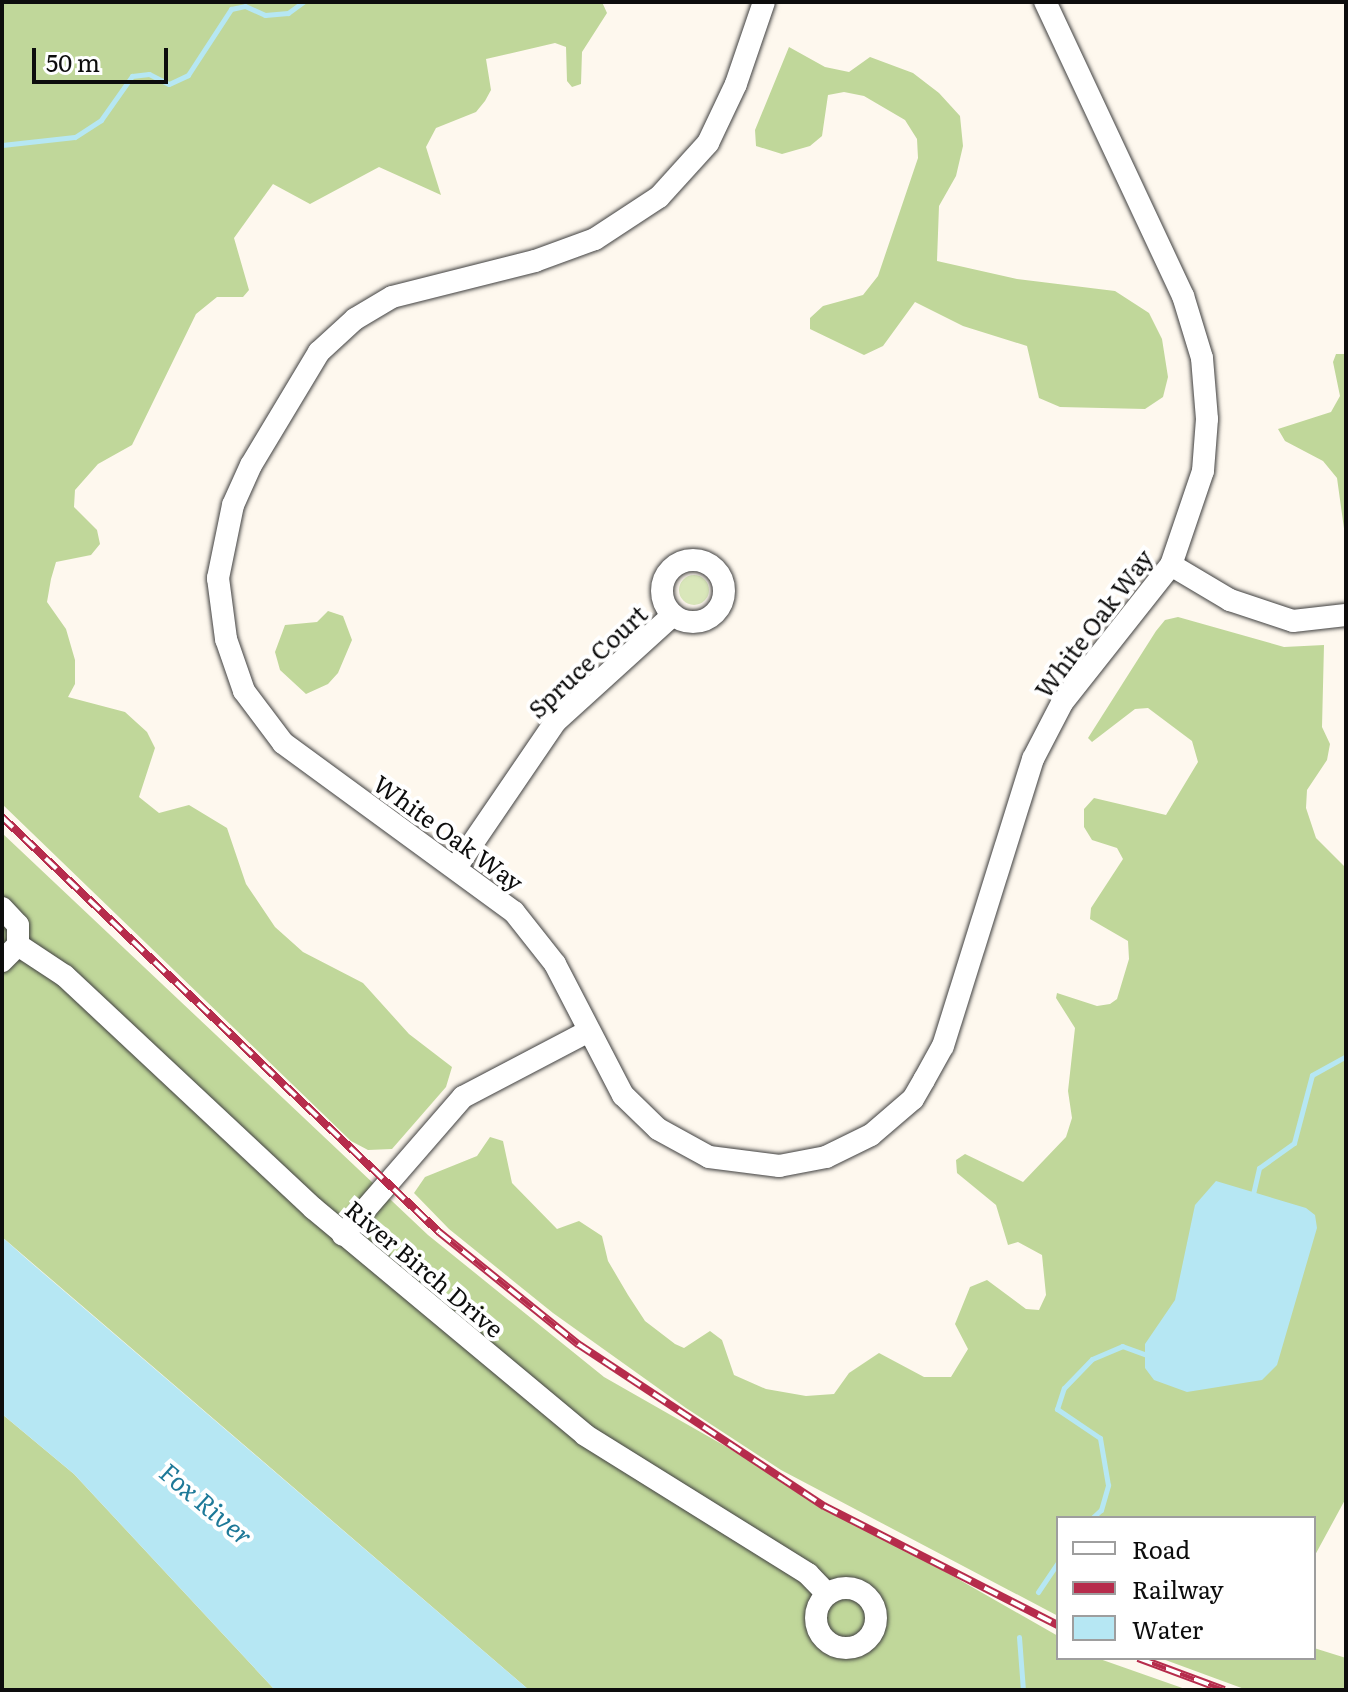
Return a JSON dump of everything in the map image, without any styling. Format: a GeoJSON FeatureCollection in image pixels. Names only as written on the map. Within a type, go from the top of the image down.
{"type":"FeatureCollection","features":[{"type":"Feature","properties":{"kind":"street","name":"White Oak Way"},"geometry":{"type":"LineString","coordinates":[[764,2],[736,84],[708,143],[685,173],[595,239],[535,261],[392,297],[355,319],[302,375],[233,505],[218,578],[226,639],[244,691],[302,760],[457,866],[514,912],[555,964],[587,1032],[623,1095],[658,1129],[709,1157],[779,1166],[826,1157],[889,1122],[913,1099],[943,1046],[1033,759],[1062,703],[1171,565],[1203,471],[1207,419],[1202,358],[1183,296],[1045,2]]}},
{"type":"Feature","properties":{"kind":"street"},"geometry":{"type":"LineString","coordinates":[[1171,565],[1230,600],[1293,621],[1346,615]]}},
{"type":"Feature","properties":{"kind":"street","name":"Spruce Court"},"geometry":{"type":"LineString","coordinates":[[457,866],[556,721],[673,615]]}},
{"type":"Feature","properties":{"kind":"street","name":"River Birch Drive"},"geometry":{"type":"LineString","coordinates":[[2,908],[18,925],[10,953],[65,976],[343,1235],[585,1435],[808,1574],[827,1594]]}},
{"type":"Feature","properties":{"kind":"street"},"geometry":{"type":"LineString","coordinates":[[343,1235],[463,1097],[587,1032]]}},
{"type":"Feature","properties":{"kind":"green space"},"geometry":{"type":"Polygon","coordinates":[[[2,2],[602,2],[607,13],[582,52],[581,84],[572,87],[567,81],[566,47],[555,43],[486,59],[491,90],[485,101],[476,112],[436,128],[426,147],[441,195],[379,167],[310,204],[273,184],[234,238],[249,290],[243,297],[217,297],[196,314],[132,445],[98,464],[75,490],[74,507],[97,530],[100,544],[91,555],[56,562],[51,579],[47,602],[66,629],[75,660],[75,684],[68,697],[125,712],[147,732],[155,748],[139,797],[159,813],[189,805],[227,828],[246,884],[275,927],[303,952],[363,983],[409,1034],[452,1067],[446,1087],[392,1149],[368,1150],[351,1141],[2,804],[2,2]]]}},
{"type":"Feature","properties":{"kind":"green space"},"geometry":{"type":"Polygon","coordinates":[[[789,47],[825,67],[849,72],[870,57],[913,73],[939,93],[960,116],[963,146],[956,176],[939,206],[937,261],[1017,279],[1115,291],[1149,313],[1162,339],[1168,377],[1163,397],[1145,409],[1060,407],[1039,398],[1027,346],[963,326],[915,302],[883,346],[864,355],[810,329],[810,318],[823,306],[863,295],[878,276],[918,158],[917,139],[905,120],[864,96],[844,92],[828,95],[822,136],[810,146],[782,154],[756,146],[755,130],[789,47]]]}},
{"type":"Feature","properties":{"kind":"green space"},"geometry":{"type":"Polygon","coordinates":[[[1336,354],[1346,354],[1346,543],[1337,478],[1323,461],[1285,441],[1278,429],[1331,412],[1340,396],[1333,362],[1336,354]]]}},
{"type":"Feature","properties":{"kind":"green space"},"geometry":{"type":"Polygon","coordinates":[[[694,575],[700,576],[708,584],[708,596],[700,604],[694,605],[688,604],[680,596],[679,590],[680,584],[688,576],[694,575]]]}},
{"type":"Feature","properties":{"kind":"green space"},"geometry":{"type":"Polygon","coordinates":[[[328,611],[343,616],[352,640],[338,673],[328,684],[306,694],[280,670],[275,652],[285,625],[317,622],[328,611]]]}},
{"type":"Feature","properties":{"kind":"green space"},"geometry":{"type":"Polygon","coordinates":[[[1178,617],[1284,647],[1324,645],[1322,727],[1330,744],[1327,760],[1307,790],[1306,808],[1316,838],[1346,868],[1346,1498],[1316,1553],[1316,1516],[1056,1516],[1056,1615],[781,1470],[686,1408],[553,1313],[449,1229],[414,1193],[425,1177],[477,1156],[490,1137],[503,1141],[512,1183],[557,1229],[579,1221],[602,1236],[608,1261],[645,1321],[684,1348],[710,1331],[722,1340],[734,1375],[766,1389],[806,1396],[834,1394],[849,1373],[879,1353],[924,1377],[951,1377],[968,1349],[955,1324],[970,1287],[987,1280],[1026,1309],[1039,1310],[1046,1295],[1042,1255],[1018,1242],[1008,1245],[996,1205],[957,1173],[956,1160],[965,1154],[1023,1182],[1066,1137],[1072,1118],[1068,1091],[1075,1028],[1056,998],[1057,993],[1097,1006],[1110,1004],[1117,999],[1129,959],[1128,941],[1090,919],[1091,908],[1123,859],[1117,848],[1092,840],[1084,827],[1084,809],[1094,798],[1166,815],[1198,762],[1192,741],[1148,708],[1135,709],[1092,742],[1088,738],[1165,620],[1178,617]]]}},
{"type":"Feature","properties":{"kind":"green space"},"geometry":{"type":"Polygon","coordinates":[[[2,833],[428,1235],[604,1377],[1056,1635],[1056,1660],[1103,1660],[1188,1690],[529,1690],[2,1237],[2,833]]]}},
{"type":"Feature","properties":{"kind":"green space"},"geometry":{"type":"Polygon","coordinates":[[[2,1414],[74,1474],[275,1690],[2,1690],[2,1414]]]}},
{"type":"Feature","properties":{"kind":"green space"},"geometry":{"type":"Polygon","coordinates":[[[1316,1649],[1346,1658],[1346,1690],[1247,1690],[1165,1660],[1316,1660],[1316,1649]]]}},
{"type":"Feature","properties":{"kind":"water"},"geometry":{"type":"Polygon","coordinates":[[[1216,1181],[1306,1208],[1315,1215],[1317,1228],[1277,1365],[1262,1380],[1187,1392],[1154,1380],[1145,1368],[1145,1344],[1175,1300],[1195,1205],[1216,1181]]]}},
{"type":"Feature","properties":{"kind":"water","name":"Fox River"},"geometry":{"type":"Polygon","coordinates":[[[2,1237],[529,1690],[275,1690],[74,1474],[2,1414],[2,1237]]]}},
{"type":"Feature","properties":{"kind":"waterway"},"geometry":{"type":"LineString","coordinates":[[2,145],[75,137],[101,120],[132,76],[149,74],[169,84],[188,75],[231,9],[245,6],[265,15],[288,13],[303,2]]}},
{"type":"Feature","properties":{"kind":"waterway"},"geometry":{"type":"LineString","coordinates":[[1253,1194],[1259,1168],[1294,1143],[1312,1075],[1346,1056]]}},
{"type":"Feature","properties":{"kind":"waterway"},"geometry":{"type":"LineString","coordinates":[[1094,1516],[1101,1510],[1108,1485],[1100,1438],[1057,1409],[1064,1388],[1092,1359],[1122,1346],[1149,1356]]}},
{"type":"Feature","properties":{"kind":"waterway"},"geometry":{"type":"LineString","coordinates":[[1038,1592],[1056,1565]]}},
{"type":"Feature","properties":{"kind":"waterway"},"geometry":{"type":"LineString","coordinates":[[1019,1637],[1023,1690]]}},
{"type":"Feature","properties":{"kind":"railway"},"geometry":{"type":"LineString","coordinates":[[2,817],[439,1232],[578,1344],[824,1506],[1056,1624]]}},
{"type":"Feature","properties":{"kind":"railway"},"geometry":{"type":"LineString","coordinates":[[1143,1660],[1224,1690]]}}]}
